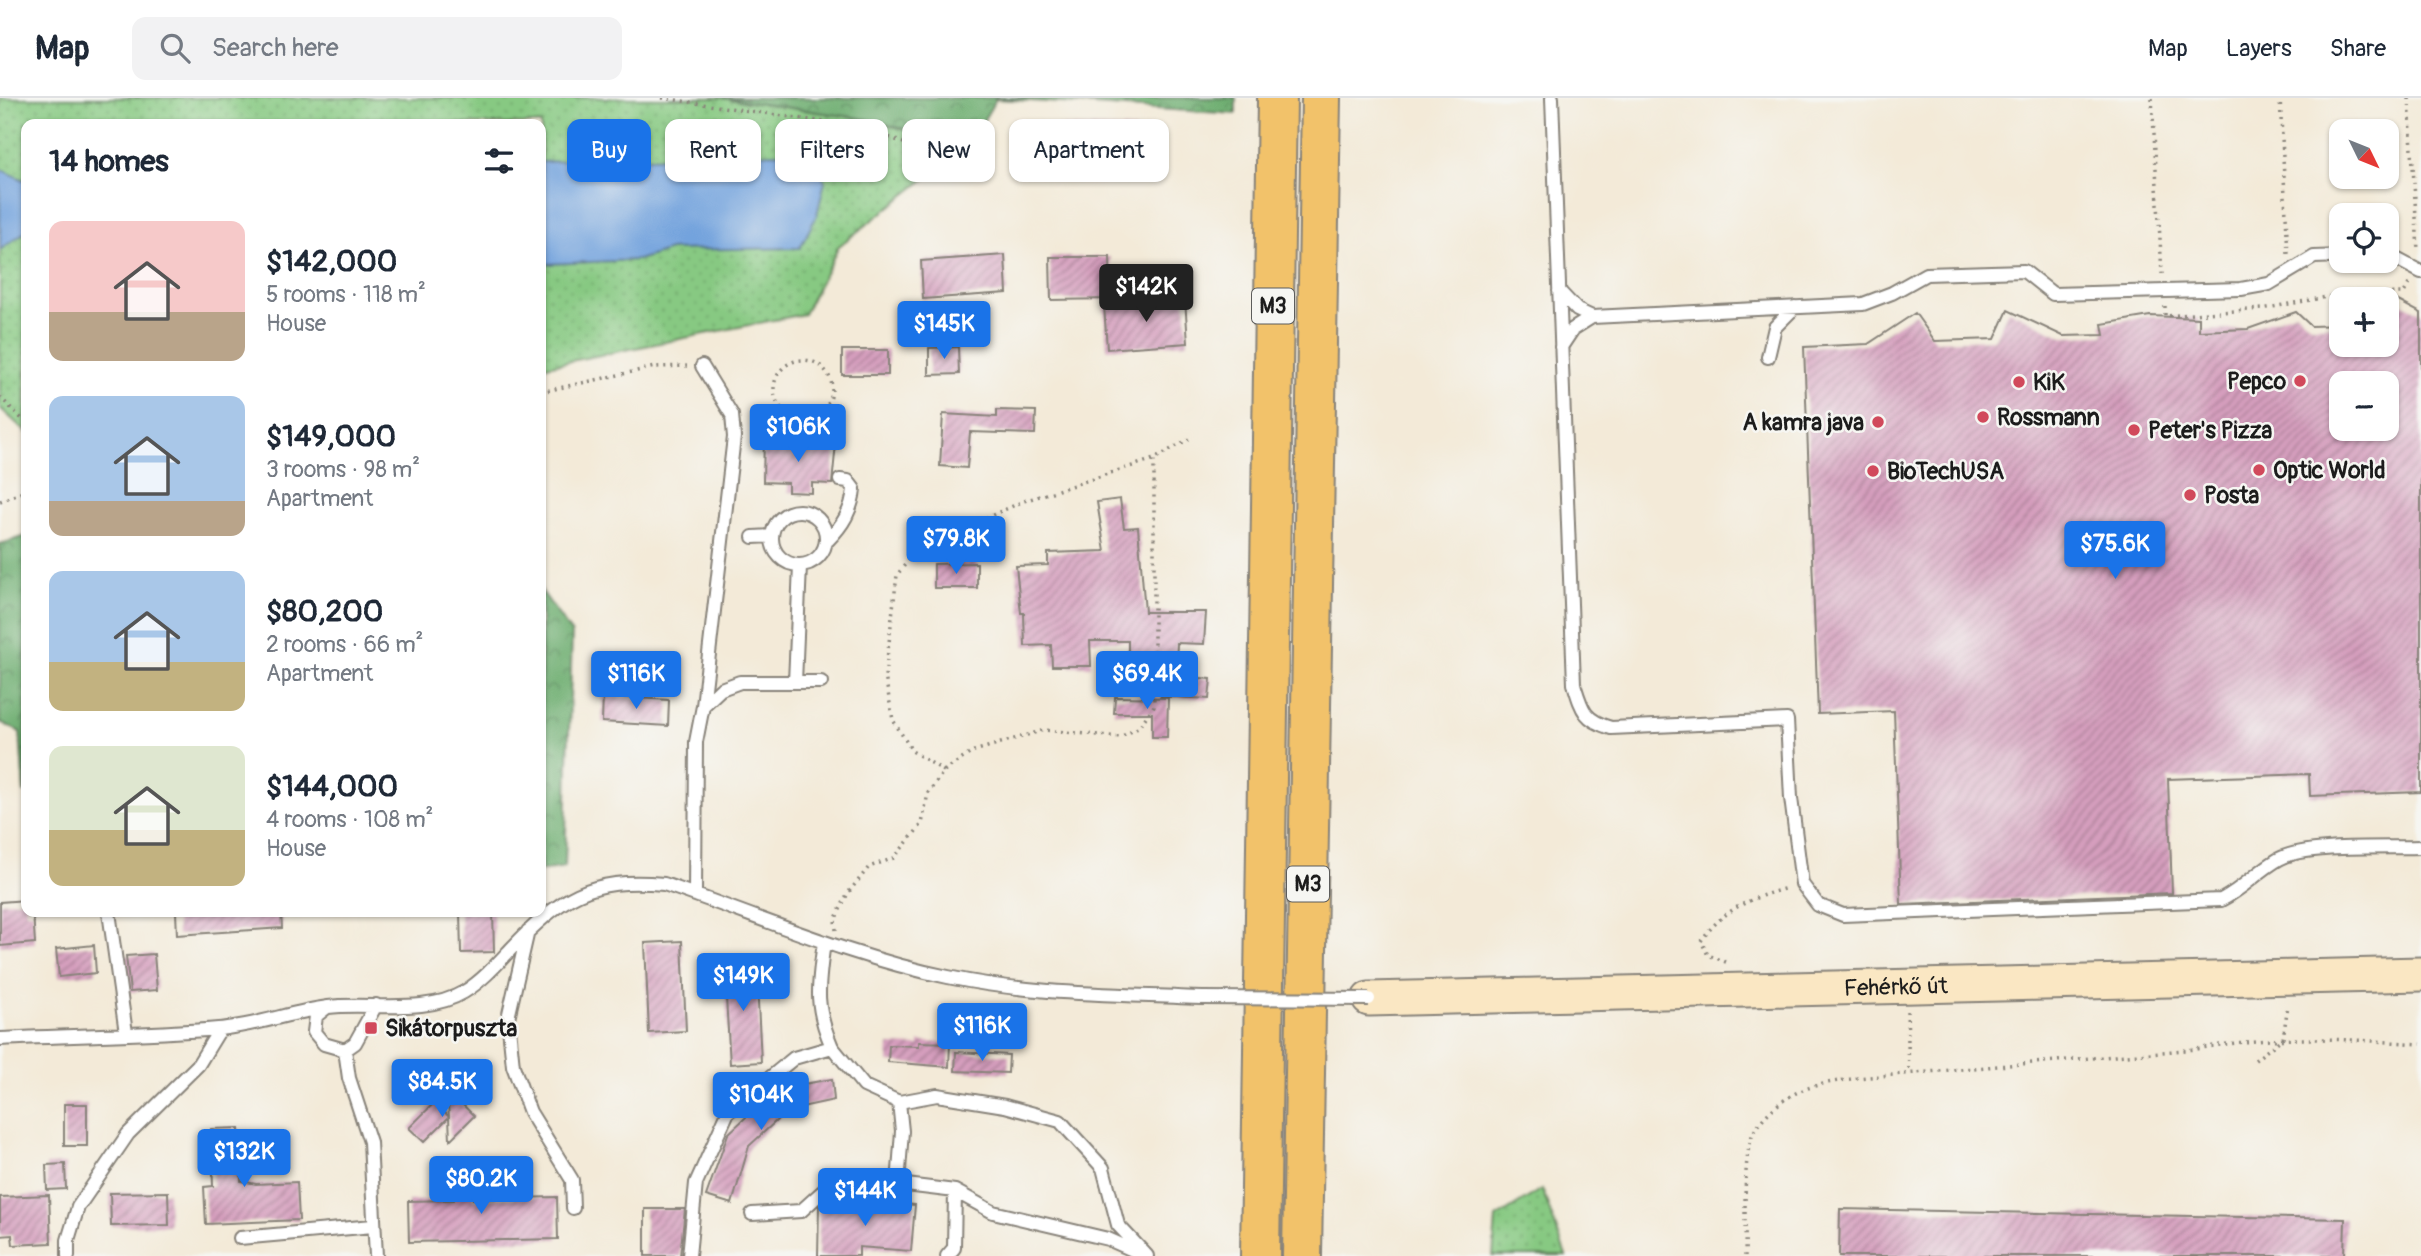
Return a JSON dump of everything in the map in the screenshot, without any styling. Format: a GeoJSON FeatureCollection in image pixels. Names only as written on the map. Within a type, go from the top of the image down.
{"type":"FeatureCollection","features":[{"type":"Feature","properties":{"kind":"highway","name":"M3"},"geometry":{"type":"LineString","coordinates":[[1260,1256],[1277,98]]}},
{"type":"Feature","properties":{"kind":"highway","name":"M3"},"geometry":{"type":"LineString","coordinates":[[1302,1256],[1321,98]]}},
{"type":"Feature","properties":{"kind":"street","name":"Fehérkő út"},"geometry":{"type":"LineString","coordinates":[[1369,999],[2421,974]]}},
{"type":"Feature","properties":{"kind":"lane"},"geometry":{"type":"LineString","coordinates":[[1552,98],[1574,684],[1581,706],[1592,722],[1611,729],[1787,720],[1791,798],[1802,884],[1818,905],[1843,915],[2221,900],[2244,888],[2280,858],[2310,851],[2421,847]]}},
{"type":"Feature","properties":{"kind":"lane"},"geometry":{"type":"LineString","coordinates":[[1559,291],[1577,310],[1592,317],[1863,304],[1892,293],[1926,274],[2024,271],[2053,294],[2241,289],[2269,284],[2314,257],[2329,256]]}},
{"type":"Feature","properties":{"kind":"lane"},"geometry":{"type":"LineString","coordinates":[[2399,260],[2419,271]]}},
{"type":"Feature","properties":{"kind":"lane"},"geometry":{"type":"LineString","coordinates":[[1768,357],[1775,327],[1795,307]]}},
{"type":"Feature","properties":{"kind":"lane"},"geometry":{"type":"LineString","coordinates":[[1561,347],[1573,329],[1592,317]]}},
{"type":"Feature","properties":{"kind":"lane"},"geometry":{"type":"LineString","coordinates":[[695,895],[696,741],[703,706],[734,438],[732,415],[702,366]]}},
{"type":"Feature","properties":{"kind":"lane"},"geometry":{"type":"LineString","coordinates":[[828,540],[824,524],[812,513],[797,510],[782,516],[773,529],[772,545],[780,559],[800,566],[810,565],[822,555],[828,540],[841,527],[853,503],[854,489],[848,481],[840,480]]}},
{"type":"Feature","properties":{"kind":"lane"},"geometry":{"type":"LineString","coordinates":[[753,537],[772,536]]}},
{"type":"Feature","properties":{"kind":"lane"},"geometry":{"type":"LineString","coordinates":[[795,682],[800,566]]}},
{"type":"Feature","properties":{"kind":"lane"},"geometry":{"type":"LineString","coordinates":[[703,706],[721,689],[740,682],[821,682]]}},
{"type":"Feature","properties":{"kind":"lane"},"geometry":{"type":"LineString","coordinates":[[546,917],[571,897],[590,888],[609,883],[664,884],[824,942],[917,970],[978,982],[1064,992],[1203,998],[1369,999]]}},
{"type":"Feature","properties":{"kind":"lane"},"geometry":{"type":"LineString","coordinates":[[110,917],[127,1032]]}},
{"type":"Feature","properties":{"kind":"lane"},"geometry":{"type":"LineString","coordinates":[[0,1038],[220,1028],[327,1007],[432,1003],[463,992],[493,968],[528,931],[546,917]]}},
{"type":"Feature","properties":{"kind":"lane"},"geometry":{"type":"LineString","coordinates":[[528,931],[508,1018],[513,1066],[530,1112],[572,1180],[573,1208]]}},
{"type":"Feature","properties":{"kind":"lane"},"geometry":{"type":"LineString","coordinates":[[824,942],[819,982],[819,1017],[832,1047],[864,1086],[899,1102],[937,1096],[1005,1106],[1060,1121],[1103,1168],[1118,1225],[1146,1256]]}},
{"type":"Feature","properties":{"kind":"lane"},"geometry":{"type":"LineString","coordinates":[[345,1050],[355,1043],[376,1005]]}},
{"type":"Feature","properties":{"kind":"lane"},"geometry":{"type":"LineString","coordinates":[[327,1007],[316,1016],[314,1032],[324,1044],[345,1050]]}},
{"type":"Feature","properties":{"kind":"lane"},"geometry":{"type":"LineString","coordinates":[[68,1256],[68,1240],[78,1207],[128,1134],[198,1065],[220,1028]]}},
{"type":"Feature","properties":{"kind":"lane"},"geometry":{"type":"LineString","coordinates":[[689,1256],[696,1183],[728,1112],[794,1058],[832,1047]]}},
{"type":"Feature","properties":{"kind":"lane"},"geometry":{"type":"LineString","coordinates":[[345,1050],[349,1077],[370,1142],[376,1256]]}},
{"type":"Feature","properties":{"kind":"lane"},"geometry":{"type":"LineString","coordinates":[[898,1184],[901,1131],[899,1102]]}},
{"type":"Feature","properties":{"kind":"lane"},"geometry":{"type":"LineString","coordinates":[[752,1214],[801,1211],[831,1184],[898,1184],[955,1191],[993,1212],[1108,1239],[1146,1256]]}},
{"type":"Feature","properties":{"kind":"lane"},"geometry":{"type":"LineString","coordinates":[[947,1256],[954,1248],[955,1191]]}},
{"type":"Feature","properties":{"kind":"lane"},"geometry":{"type":"LineString","coordinates":[[240,1238],[373,1226]]}},
{"type":"Feature","properties":{"kind":"path"},"geometry":{"type":"LineString","coordinates":[[662,98],[865,128],[902,142]]}},
{"type":"Feature","properties":{"kind":"path"},"geometry":{"type":"LineString","coordinates":[[2152,98],[2165,316],[2262,309],[2343,294],[2404,293],[2419,271],[2409,98]]}},
{"type":"Feature","properties":{"kind":"path"},"geometry":{"type":"LineString","coordinates":[[2280,98],[2289,270]]}},
{"type":"Feature","properties":{"kind":"path"},"geometry":{"type":"LineString","coordinates":[[804,359],[817,362],[827,371],[832,383],[832,396],[826,408],[815,416],[802,418],[790,415],[780,407],[774,394],[775,381],[781,370],[791,362],[804,359]]}},
{"type":"Feature","properties":{"kind":"path"},"geometry":{"type":"LineString","coordinates":[[546,391],[655,367],[702,366]]}},
{"type":"Feature","properties":{"kind":"path"},"geometry":{"type":"LineString","coordinates":[[0,397],[21,418]]}},
{"type":"Feature","properties":{"kind":"path"},"geometry":{"type":"LineString","coordinates":[[801,439],[802,418]]}},
{"type":"Feature","properties":{"kind":"path"},"geometry":{"type":"LineString","coordinates":[[944,771],[912,751],[893,720],[886,676],[897,575],[918,548],[1024,501],[1154,459],[1189,439]]}},
{"type":"Feature","properties":{"kind":"path"},"geometry":{"type":"LineString","coordinates":[[838,946],[835,920],[848,893],[869,867],[894,858],[922,824],[928,793],[944,771],[974,751],[1044,730],[1120,737],[1138,728],[1154,706],[1154,459]]}},
{"type":"Feature","properties":{"kind":"path"},"geometry":{"type":"LineString","coordinates":[[0,501],[21,493]]}},
{"type":"Feature","properties":{"kind":"path"},"geometry":{"type":"LineString","coordinates":[[1729,963],[1708,955],[1701,940],[1721,916],[1752,898],[1802,884]]}},
{"type":"Feature","properties":{"kind":"path"},"geometry":{"type":"LineString","coordinates":[[2255,1060],[2283,1038],[2288,999],[2278,977]]}},
{"type":"Feature","properties":{"kind":"path"},"geometry":{"type":"LineString","coordinates":[[1909,1074],[1905,1017],[1915,986]]}},
{"type":"Feature","properties":{"kind":"path"},"geometry":{"type":"LineString","coordinates":[[1745,1256],[1748,1159],[1752,1136],[1767,1115],[1789,1096],[1814,1086],[1857,1077],[2184,1051],[2244,1040],[2283,1038],[2421,1044]]}},
{"type":"Feature","properties":{"kind":"green space"},"geometry":{"type":"Polygon","coordinates":[[[0,98],[722,98],[863,119],[775,119],[775,182],[888,182],[888,125],[902,129],[902,182],[921,182],[839,246],[804,314],[546,366],[546,119],[21,119],[21,427],[0,408],[0,98]]]}},
{"type":"Feature","properties":{"kind":"green space"},"geometry":{"type":"Polygon","coordinates":[[[722,98],[1236,98],[1236,114],[996,99],[984,119],[902,119],[902,129],[888,125],[888,119],[859,118],[722,98]]]}},
{"type":"Feature","properties":{"kind":"green space"},"geometry":{"type":"Polygon","coordinates":[[[21,538],[21,747],[20,732],[0,722],[0,544],[21,538]]]}},
{"type":"Feature","properties":{"kind":"green space"},"geometry":{"type":"Polygon","coordinates":[[[546,597],[572,634],[565,867],[546,870],[546,597]]]}},
{"type":"Feature","properties":{"kind":"green space"},"geometry":{"type":"Polygon","coordinates":[[[1542,1189],[1566,1256],[1493,1256],[1496,1218],[1542,1189]]]}},
{"type":"Feature","properties":{"kind":"water"},"geometry":{"type":"Polygon","coordinates":[[[775,153],[775,182],[825,182],[817,215],[800,248],[670,250],[638,260],[546,265],[546,162],[567,161],[567,182],[651,182],[651,158],[665,157],[665,182],[761,182],[761,154],[775,153]]]}},
{"type":"Feature","properties":{"kind":"water"},"geometry":{"type":"Polygon","coordinates":[[[0,169],[21,179],[21,235],[0,250],[0,169]]]}},
{"type":"Feature","properties":{"kind":"building"},"geometry":{"type":"Polygon","coordinates":[[[1005,255],[1007,293],[923,299],[921,261],[1005,255]]]}},
{"type":"Feature","properties":{"kind":"building"},"geometry":{"type":"Polygon","coordinates":[[[1050,257],[1110,257],[1111,299],[1051,300],[1050,257]]]}},
{"type":"Feature","properties":{"kind":"building"},"geometry":{"type":"Polygon","coordinates":[[[1185,299],[1188,343],[1107,349],[1104,305],[1185,299]]]}},
{"type":"Feature","properties":{"kind":"building"},"geometry":{"type":"Polygon","coordinates":[[[2399,301],[2421,313],[2421,792],[2310,796],[2309,774],[2168,779],[2172,893],[1901,904],[1894,711],[1818,714],[1804,347],[1868,344],[1915,313],[1935,341],[1995,339],[2008,310],[2063,336],[2104,335],[2102,324],[2150,316],[2199,318],[2199,331],[2248,329],[2296,312],[2311,326],[2329,325],[2329,357],[2399,357],[2399,301]]]}},
{"type":"Feature","properties":{"kind":"building"},"geometry":{"type":"Polygon","coordinates":[[[958,347],[959,374],[929,375],[929,348],[958,347]]]}},
{"type":"Feature","properties":{"kind":"building"},"geometry":{"type":"Polygon","coordinates":[[[842,350],[888,350],[888,375],[842,375],[842,350]]]}},
{"type":"Feature","properties":{"kind":"building"},"geometry":{"type":"Polygon","coordinates":[[[997,410],[1036,411],[1035,434],[970,432],[967,468],[940,466],[943,414],[997,417],[997,410]]]}},
{"type":"Feature","properties":{"kind":"building"},"geometry":{"type":"Polygon","coordinates":[[[764,437],[780,437],[780,441],[836,443],[832,484],[812,483],[812,493],[788,492],[788,483],[763,482],[764,437]]]}},
{"type":"Feature","properties":{"kind":"building"},"geometry":{"type":"Polygon","coordinates":[[[1120,499],[1124,528],[1138,527],[1145,612],[1206,612],[1204,644],[1177,643],[1176,665],[1128,665],[1128,641],[1090,641],[1091,666],[1052,666],[1051,645],[1025,646],[1024,613],[1021,613],[1016,566],[1048,565],[1048,553],[1105,551],[1097,502],[1120,499]]]}},
{"type":"Feature","properties":{"kind":"building"},"geometry":{"type":"Polygon","coordinates":[[[977,563],[977,588],[934,588],[934,564],[977,563]]]}},
{"type":"Feature","properties":{"kind":"building"},"geometry":{"type":"Polygon","coordinates":[[[1162,675],[1211,679],[1209,699],[1161,696],[1162,675]]]}},
{"type":"Feature","properties":{"kind":"building"},"geometry":{"type":"Polygon","coordinates":[[[603,696],[669,700],[668,726],[602,722],[603,696]]]}},
{"type":"Feature","properties":{"kind":"building"},"geometry":{"type":"Polygon","coordinates":[[[1115,697],[1168,698],[1167,737],[1152,737],[1152,713],[1114,713],[1115,697]]]}},
{"type":"Feature","properties":{"kind":"building"},"geometry":{"type":"Polygon","coordinates":[[[21,900],[21,917],[33,917],[35,943],[0,946],[0,902],[21,900]]]}},
{"type":"Feature","properties":{"kind":"building"},"geometry":{"type":"Polygon","coordinates":[[[176,917],[281,917],[282,928],[177,935],[176,917]]]}},
{"type":"Feature","properties":{"kind":"building"},"geometry":{"type":"Polygon","coordinates":[[[460,917],[493,917],[494,952],[461,953],[460,917]]]}},
{"type":"Feature","properties":{"kind":"building"},"geometry":{"type":"Polygon","coordinates":[[[682,941],[686,1031],[649,1033],[645,943],[682,941]]]}},
{"type":"Feature","properties":{"kind":"building"},"geometry":{"type":"Polygon","coordinates":[[[94,945],[96,973],[59,977],[56,949],[94,945]]]}},
{"type":"Feature","properties":{"kind":"building"},"geometry":{"type":"Polygon","coordinates":[[[154,954],[157,990],[130,992],[126,956],[154,954]]]}},
{"type":"Feature","properties":{"kind":"building"},"geometry":{"type":"Polygon","coordinates":[[[756,962],[761,1062],[730,1064],[724,964],[756,962]]]}},
{"type":"Feature","properties":{"kind":"building"},"geometry":{"type":"Polygon","coordinates":[[[919,1042],[950,1043],[949,1067],[888,1062],[889,1045],[919,1046],[919,1042]]]}},
{"type":"Feature","properties":{"kind":"building"},"geometry":{"type":"Polygon","coordinates":[[[956,1052],[1009,1055],[1008,1073],[955,1071],[956,1052]]]}},
{"type":"Feature","properties":{"kind":"building"},"geometry":{"type":"Polygon","coordinates":[[[832,1079],[834,1100],[788,1110],[749,1146],[732,1204],[706,1196],[728,1134],[776,1089],[832,1079]]]}},
{"type":"Feature","properties":{"kind":"building"},"geometry":{"type":"Polygon","coordinates":[[[447,1089],[474,1116],[450,1140],[449,1117],[447,1089]]]}},
{"type":"Feature","properties":{"kind":"building"},"geometry":{"type":"Polygon","coordinates":[[[435,1102],[449,1117],[424,1142],[409,1128],[435,1102]]]}},
{"type":"Feature","properties":{"kind":"building"},"geometry":{"type":"Polygon","coordinates":[[[64,1104],[87,1104],[87,1146],[64,1146],[64,1104]]]}},
{"type":"Feature","properties":{"kind":"building"},"geometry":{"type":"Polygon","coordinates":[[[239,1128],[241,1181],[256,1184],[297,1182],[299,1220],[206,1224],[204,1187],[213,1186],[211,1129],[239,1128]]]}},
{"type":"Feature","properties":{"kind":"building"},"geometry":{"type":"Polygon","coordinates":[[[65,1164],[66,1189],[47,1190],[46,1165],[65,1164]]]}},
{"type":"Feature","properties":{"kind":"building"},"geometry":{"type":"Polygon","coordinates":[[[471,1165],[473,1199],[557,1197],[558,1239],[409,1242],[408,1201],[454,1200],[452,1166],[471,1165]]]}},
{"type":"Feature","properties":{"kind":"building"},"geometry":{"type":"Polygon","coordinates":[[[168,1192],[169,1225],[111,1226],[110,1193],[168,1192]]]}},
{"type":"Feature","properties":{"kind":"building"},"geometry":{"type":"Polygon","coordinates":[[[49,1195],[51,1243],[13,1245],[12,1235],[0,1236],[0,1197],[49,1195]]]}},
{"type":"Feature","properties":{"kind":"building"},"geometry":{"type":"Polygon","coordinates":[[[854,1200],[915,1205],[911,1251],[859,1247],[859,1256],[818,1256],[819,1206],[853,1207],[854,1200]]]}},
{"type":"Feature","properties":{"kind":"building"},"geometry":{"type":"Polygon","coordinates":[[[645,1209],[685,1209],[680,1256],[645,1256],[645,1209]]]}},
{"type":"Feature","properties":{"kind":"building"},"geometry":{"type":"Polygon","coordinates":[[[1840,1209],[2345,1219],[2344,1256],[1839,1256],[1840,1209]]]}},
{"type":"Feature","properties":{"kind":"place","name":"Pepco"},"geometry":{"type":"Point","coordinates":[2300,381]}},
{"type":"Feature","properties":{"kind":"place","name":"KiK"},"geometry":{"type":"Point","coordinates":[2019,382]}},
{"type":"Feature","properties":{"kind":"place","name":"Rossmann"},"geometry":{"type":"Point","coordinates":[1983,417]}},
{"type":"Feature","properties":{"kind":"place","name":"A kamra java"},"geometry":{"type":"Point","coordinates":[1878,422]}},
{"type":"Feature","properties":{"kind":"place","name":"Peter's Pizza"},"geometry":{"type":"Point","coordinates":[2134,430]}},
{"type":"Feature","properties":{"kind":"place","name":"Optic World"},"geometry":{"type":"Point","coordinates":[2259,470]}},
{"type":"Feature","properties":{"kind":"place","name":"BioTechUSA"},"geometry":{"type":"Point","coordinates":[1873,471]}},
{"type":"Feature","properties":{"kind":"place","name":"Posta"},"geometry":{"type":"Point","coordinates":[2190,495]}},
{"type":"Feature","properties":{"kind":"place","name":"Sikátorpuszta"},"geometry":{"type":"Point","coordinates":[371,1028]}}]}
